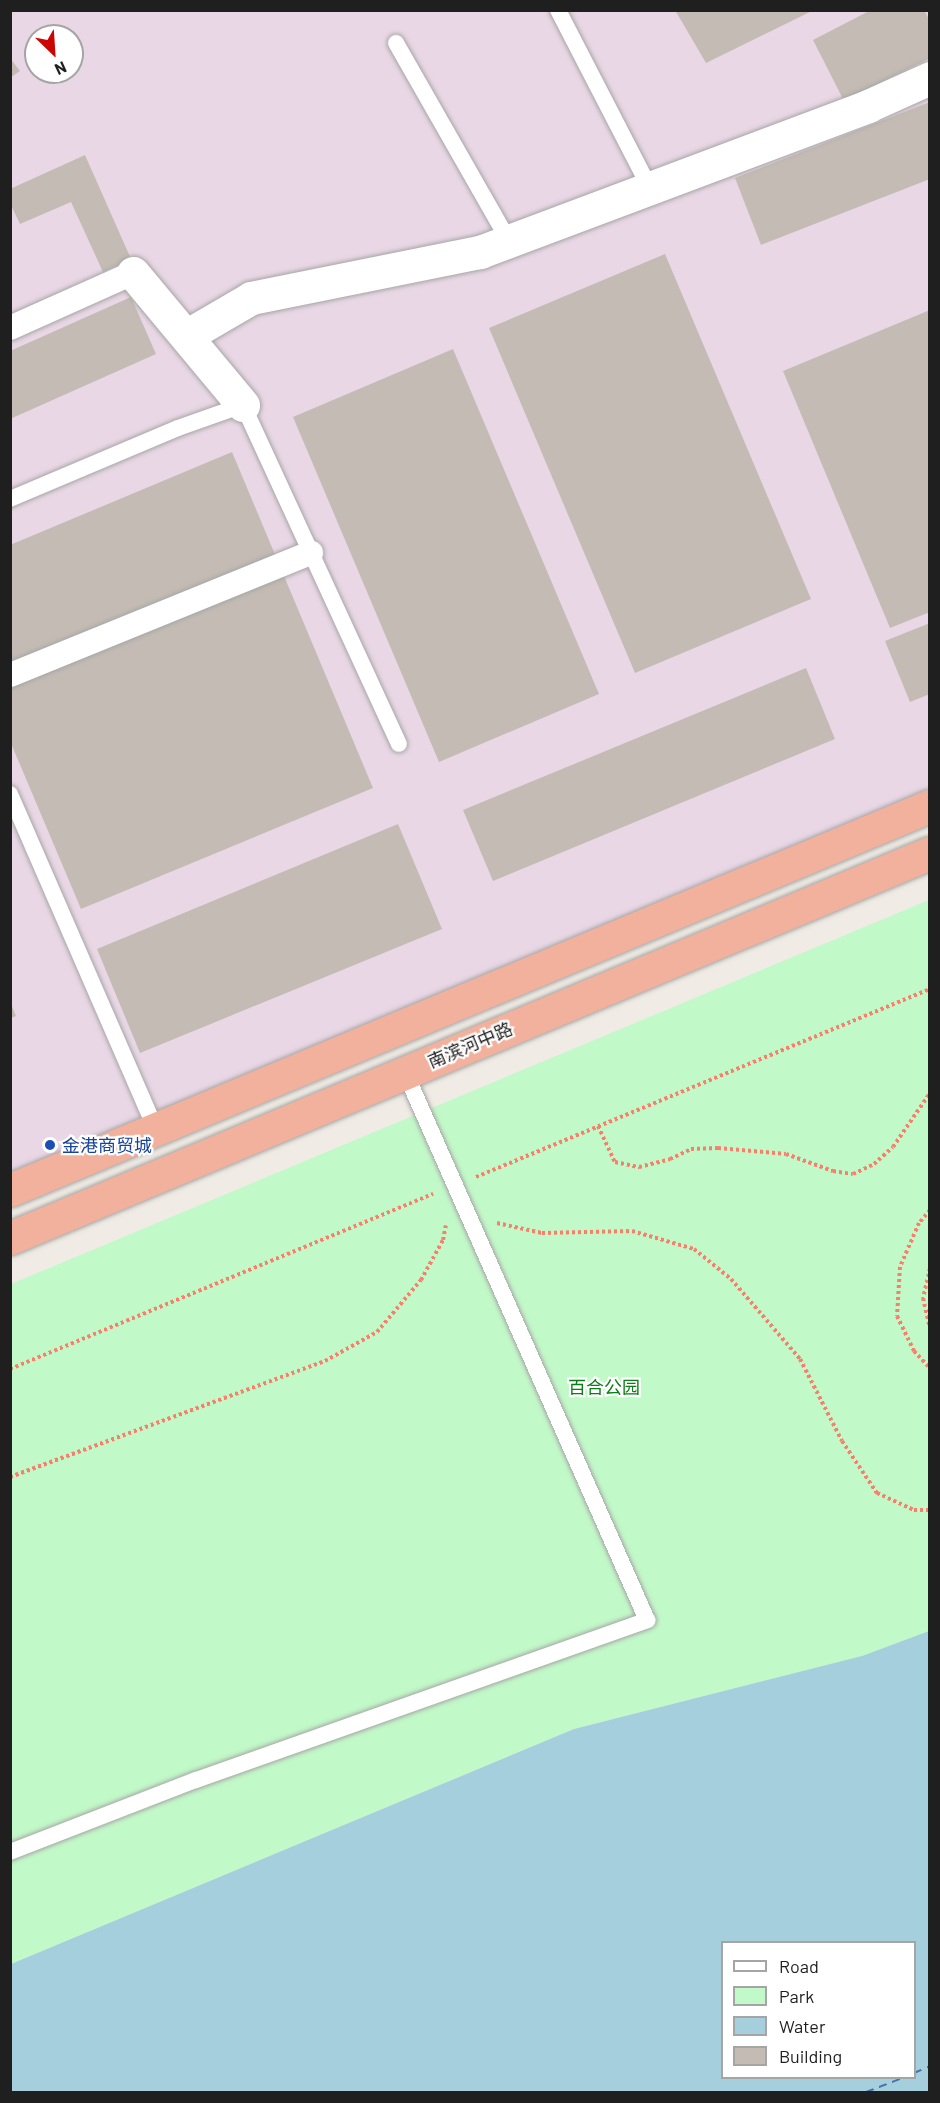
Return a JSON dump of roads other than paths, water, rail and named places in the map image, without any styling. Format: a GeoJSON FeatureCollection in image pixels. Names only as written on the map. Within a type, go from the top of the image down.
{"type":"FeatureCollection","features":[{"type":"Feature","properties":{"kind":"highway"},"geometry":{"type":"LineString","coordinates":[[10,1190],[930,806]]}},
{"type":"Feature","properties":{"kind":"highway","name":"南滨河中路"},"geometry":{"type":"LineString","coordinates":[[10,1238],[930,853]]}},
{"type":"Feature","properties":{"kind":"street"},"geometry":{"type":"LineString","coordinates":[[186,336],[251,298],[480,252],[868,106],[930,78]]}},
{"type":"Feature","properties":{"kind":"street"},"geometry":{"type":"LineString","coordinates":[[10,328],[133,273],[243,405]]}},
{"type":"Feature","properties":{"kind":"street"},"geometry":{"type":"LineString","coordinates":[[10,675],[311,553]]}},
{"type":"Feature","properties":{"kind":"lane"},"geometry":{"type":"LineString","coordinates":[[558,10],[650,188]]}},
{"type":"Feature","properties":{"kind":"lane"},"geometry":{"type":"LineString","coordinates":[[396,43],[509,241]]}},
{"type":"Feature","properties":{"kind":"lane"},"geometry":{"type":"LineString","coordinates":[[10,499],[178,428],[243,405],[399,744]]}},
{"type":"Feature","properties":{"kind":"lane"},"geometry":{"type":"LineString","coordinates":[[10,794],[156,1130]]}},
{"type":"Feature","properties":{"kind":"lane"},"geometry":{"type":"LineString","coordinates":[[10,1852],[196,1780],[647,1620],[405,1072]]}},
{"type":"Feature","properties":{"kind":"water"},"geometry":{"type":"Polygon","coordinates":[[[929,1631],[929,2092],[11,2092],[11,1964],[574,1729],[862,1656],[929,1631]]]}},
{"type":"Feature","properties":{"kind":"place","name":"金港商贸城"},"geometry":{"type":"Point","coordinates":[50,1145]}},
{"type":"Feature","properties":{"kind":"park label","name":"百合公园"},"geometry":{"type":"Point","coordinates":[604,1387]}}]}
